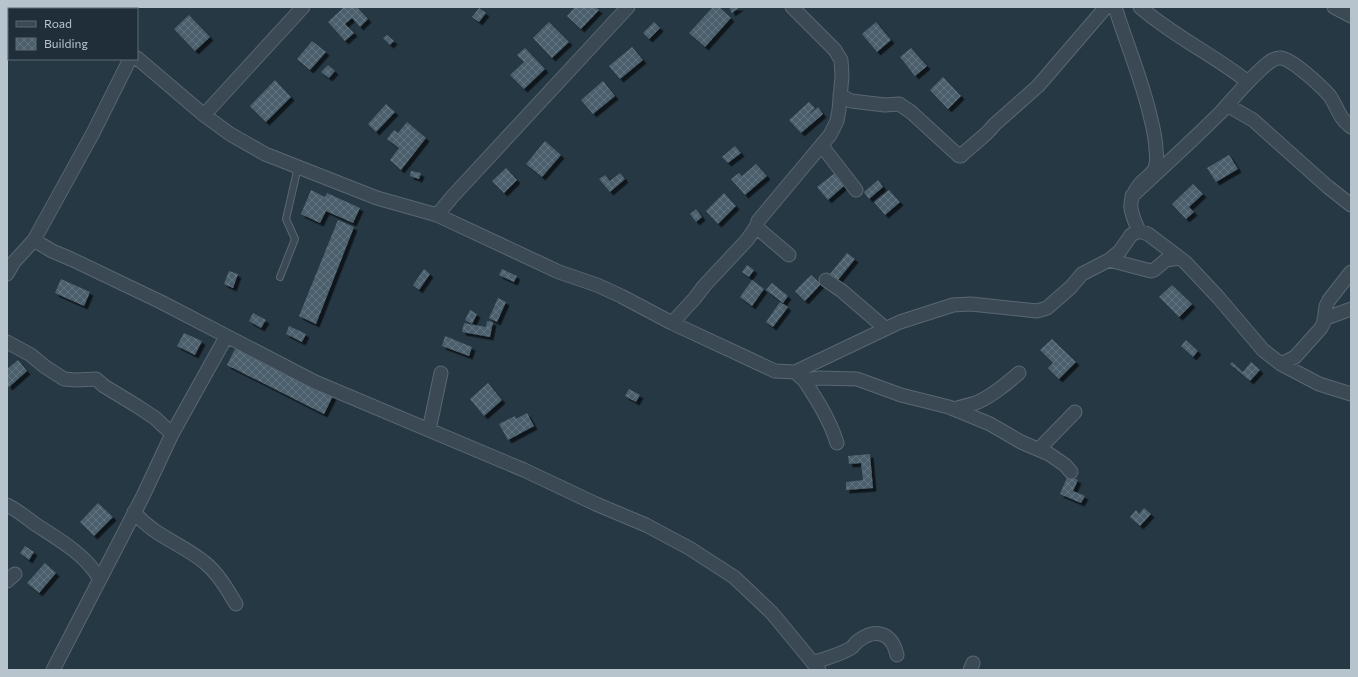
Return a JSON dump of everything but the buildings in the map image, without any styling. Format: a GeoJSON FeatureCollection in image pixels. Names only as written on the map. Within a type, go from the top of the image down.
{"type":"FeatureCollection","features":[{"type":"Feature","properties":{"kind":"street"},"geometry":{"type":"LineString","coordinates":[[204,115],[303,7]]}},
{"type":"Feature","properties":{"kind":"street"},"geometry":{"type":"LineString","coordinates":[[437,215],[628,7]]}},
{"type":"Feature","properties":{"kind":"street"},"geometry":{"type":"LineString","coordinates":[[672,323],[747,240],[756,227],[758,221],[822,146],[834,129],[837,121],[840,95],[842,68],[841,60],[835,50],[792,7]]}},
{"type":"Feature","properties":{"kind":"street"},"geometry":{"type":"LineString","coordinates":[[840,95],[852,101],[885,105],[896,104],[903,106],[925,124],[959,156],[961,156],[1038,86],[1106,7]]}},
{"type":"Feature","properties":{"kind":"street"},"geometry":{"type":"LineString","coordinates":[[1115,7],[1145,94],[1154,131],[1156,148],[1155,168],[1141,183],[1132,196],[1130,208],[1132,217],[1139,231],[1148,234],[1179,258],[1218,297],[1263,350],[1281,364],[1319,384],[1351,394]]}},
{"type":"Feature","properties":{"kind":"street"},"geometry":{"type":"LineString","coordinates":[[1140,7],[1154,19],[1233,70],[1248,82]]}},
{"type":"Feature","properties":{"kind":"street"},"geometry":{"type":"LineString","coordinates":[[1334,7],[1351,16]]}},
{"type":"Feature","properties":{"kind":"street"},"geometry":{"type":"LineString","coordinates":[[1132,196],[1181,151],[1248,82],[1267,64],[1276,59],[1281,58],[1288,60],[1313,79],[1329,95],[1343,120],[1351,127]]}},
{"type":"Feature","properties":{"kind":"street"},"geometry":{"type":"LineString","coordinates":[[138,59],[204,115],[230,134],[265,154],[377,198],[437,215],[558,272],[597,285],[621,296],[672,323],[775,371],[799,376],[857,379],[900,395],[953,409],[990,424],[1021,442],[1039,450],[1065,465],[1071,472]]}},
{"type":"Feature","properties":{"kind":"street"},"geometry":{"type":"LineString","coordinates":[[7,274],[10,259],[34,240],[93,133],[130,60]]}},
{"type":"Feature","properties":{"kind":"street"},"geometry":{"type":"LineString","coordinates":[[1227,105],[1253,120],[1328,187],[1351,205]]}},
{"type":"Feature","properties":{"kind":"street"},"geometry":{"type":"LineString","coordinates":[[822,146],[856,190]]}},
{"type":"Feature","properties":{"kind":"street"},"geometry":{"type":"LineString","coordinates":[[756,227],[789,255]]}},
{"type":"Feature","properties":{"kind":"street"},"geometry":{"type":"LineString","coordinates":[[799,376],[885,328],[953,305],[971,304],[1038,311],[1047,308],[1071,287],[1082,274],[1109,260],[1120,251],[1131,235],[1139,231]]}},
{"type":"Feature","properties":{"kind":"street"},"geometry":{"type":"LineString","coordinates":[[34,240],[52,251],[161,302],[226,337],[316,382],[524,470],[596,504],[646,525],[689,548],[734,577],[772,614],[816,666],[851,648],[866,636],[878,633],[885,635],[890,640],[897,655]]}},
{"type":"Feature","properties":{"kind":"street"},"geometry":{"type":"LineString","coordinates":[[1109,260],[1150,271],[1154,270],[1166,260],[1179,258]]}},
{"type":"Feature","properties":{"kind":"street"},"geometry":{"type":"LineString","coordinates":[[1281,364],[1295,357],[1321,328],[1326,306],[1329,300],[1351,272]]}},
{"type":"Feature","properties":{"kind":"street"},"geometry":{"type":"LineString","coordinates":[[826,280],[842,291],[885,328]]}},
{"type":"Feature","properties":{"kind":"street"},"geometry":{"type":"LineString","coordinates":[[1324,319],[1351,309]]}},
{"type":"Feature","properties":{"kind":"street"},"geometry":{"type":"LineString","coordinates":[[53,670],[172,434],[226,337]]}},
{"type":"Feature","properties":{"kind":"street"},"geometry":{"type":"LineString","coordinates":[[7,342],[31,356],[64,379],[96,379],[115,393],[155,418],[172,434]]}},
{"type":"Feature","properties":{"kind":"street"},"geometry":{"type":"LineString","coordinates":[[429,430],[441,373]]}},
{"type":"Feature","properties":{"kind":"street"},"geometry":{"type":"LineString","coordinates":[[953,409],[976,403],[990,396],[1003,387],[1018,373]]}},
{"type":"Feature","properties":{"kind":"street"},"geometry":{"type":"LineString","coordinates":[[799,376],[826,415],[834,431],[837,443]]}},
{"type":"Feature","properties":{"kind":"street"},"geometry":{"type":"LineString","coordinates":[[1039,450],[1075,412]]}},
{"type":"Feature","properties":{"kind":"street"},"geometry":{"type":"LineString","coordinates":[[7,505],[61,541],[91,566],[100,578]]}},
{"type":"Feature","properties":{"kind":"street"},"geometry":{"type":"LineString","coordinates":[[134,512],[150,528],[203,561],[212,569],[236,604]]}},
{"type":"Feature","properties":{"kind":"lane"},"geometry":{"type":"LineString","coordinates":[[280,277],[295,239],[286,220],[298,167]]}}]}
